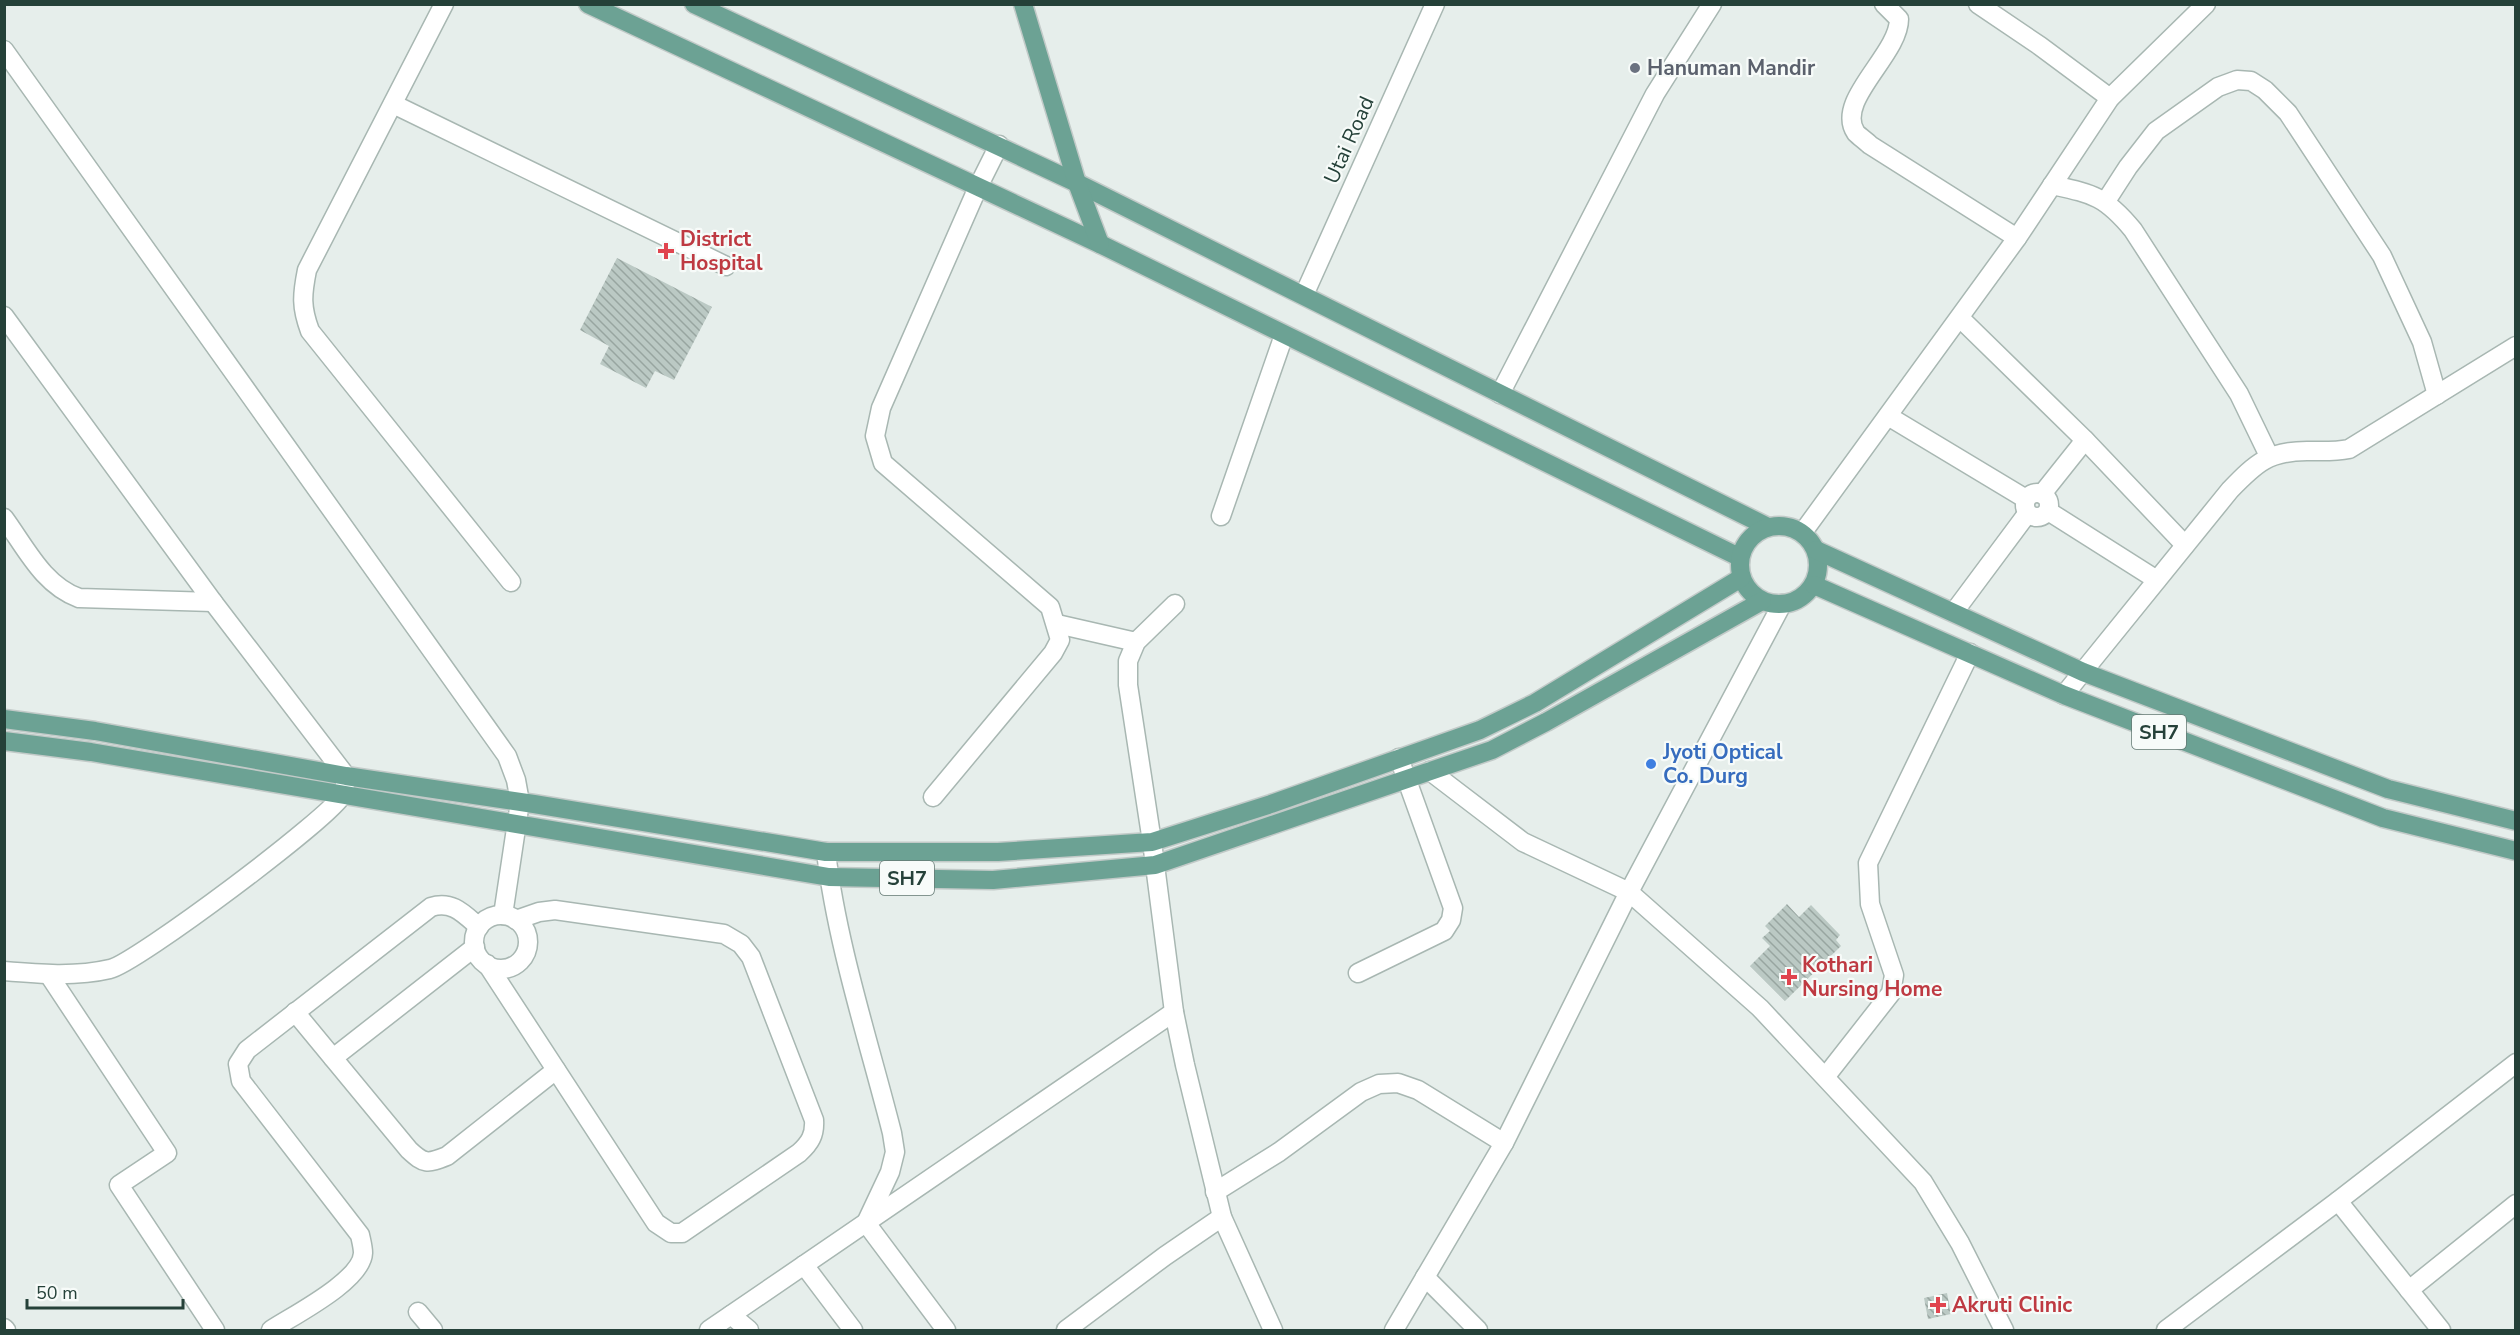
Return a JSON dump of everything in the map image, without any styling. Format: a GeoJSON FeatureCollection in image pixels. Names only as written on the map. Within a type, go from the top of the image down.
{"type":"FeatureCollection","features":[{"type":"Feature","properties":{"kind":"main road"},"geometry":{"type":"LineString","coordinates":[[588,4],[1100,244],[1739,557]]}},
{"type":"Feature","properties":{"kind":"main road"},"geometry":{"type":"LineString","coordinates":[[694,4],[999,145],[1766,526],[1785,525],[1803,532]]}},
{"type":"Feature","properties":{"kind":"main road"},"geometry":{"type":"LineString","coordinates":[[1023,4],[1077,183],[1100,244]]}},
{"type":"Feature","properties":{"kind":"main road"},"geometry":{"type":"LineString","coordinates":[[1766,526],[1748,538],[1739,557],[1741,578],[1749,592],[1762,601],[1782,604],[1800,598],[1814,585],[1819,568],[1816,550]]}},
{"type":"Feature","properties":{"kind":"main road","name":"SH7"},"geometry":{"type":"LineString","coordinates":[[1803,532],[1816,550],[2083,672],[2388,789],[2516,821]]}},
{"type":"Feature","properties":{"kind":"main road","name":"SH7"},"geometry":{"type":"LineString","coordinates":[[4,719],[95,731],[346,776],[826,852],[998,852],[1152,842],[1271,804],[1480,730],[1535,703],[1741,578]]}},
{"type":"Feature","properties":{"kind":"main road","name":"SH7"},"geometry":{"type":"LineString","coordinates":[[1814,585],[2064,695],[2383,818],[2516,851]]}},
{"type":"Feature","properties":{"kind":"main road","name":"SH7"},"geometry":{"type":"LineString","coordinates":[[4,741],[91,752],[829,877],[993,880],[1155,865],[1501,746],[1762,601]]}},
{"type":"Feature","properties":{"kind":"main road"},"geometry":{"type":"LineString","coordinates":[[2383,818],[2388,789]]}},
{"type":"Feature","properties":{"kind":"street"},"geometry":{"type":"LineString","coordinates":[[444,4],[307,270],[303,292],[303,311],[310,331],[511,582]]}},
{"type":"Feature","properties":{"kind":"street","name":"Utai Road"},"geometry":{"type":"LineString","coordinates":[[1304,295],[1435,4]]}},
{"type":"Feature","properties":{"kind":"street"},"geometry":{"type":"LineString","coordinates":[[1500,394],[1655,94],[1712,4]]}},
{"type":"Feature","properties":{"kind":"street"},"geometry":{"type":"LineString","coordinates":[[1884,4],[1899,19],[1898,34],[1858,96],[1852,111],[1852,123],[1857,134],[1870,145],[2017,238]]}},
{"type":"Feature","properties":{"kind":"street"},"geometry":{"type":"LineString","coordinates":[[1978,4],[2110,98]]}},
{"type":"Feature","properties":{"kind":"street"},"geometry":{"type":"LineString","coordinates":[[1803,532],[2017,238],[2110,98],[2206,4]]}},
{"type":"Feature","properties":{"kind":"street"},"geometry":{"type":"LineString","coordinates":[[4,50],[507,756],[516,780],[520,802],[509,917]]}},
{"type":"Feature","properties":{"kind":"street"},"geometry":{"type":"LineString","coordinates":[[2106,201],[2128,167],[2156,131],[2218,87],[2237,80],[2251,81],[2265,90],[2288,112],[2382,256],[2422,342],[2437,395]]}},
{"type":"Feature","properties":{"kind":"street"},"geometry":{"type":"LineString","coordinates":[[393,104],[726,266]]}},
{"type":"Feature","properties":{"kind":"street"},"geometry":{"type":"LineString","coordinates":[[933,797],[1053,653],[1060,640],[1050,607],[883,463],[875,436],[881,408],[978,187],[999,145]]}},
{"type":"Feature","properties":{"kind":"street"},"geometry":{"type":"LineString","coordinates":[[2052,185],[2090,194],[2106,201],[2117,210],[2133,230],[2233,385],[2269,456]]}},
{"type":"Feature","properties":{"kind":"street"},"geometry":{"type":"LineString","coordinates":[[4,316],[213,602],[346,776],[343,795],[316,823],[149,949],[111,969],[49,975],[4,971]]}},
{"type":"Feature","properties":{"kind":"street"},"geometry":{"type":"LineString","coordinates":[[1960,318],[2085,440],[2185,545]]}},
{"type":"Feature","properties":{"kind":"street"},"geometry":{"type":"LineString","coordinates":[[1221,516],[1284,335]]}},
{"type":"Feature","properties":{"kind":"street"},"geometry":{"type":"LineString","coordinates":[[2064,695],[2230,490],[2252,467],[2269,456],[2287,452],[2333,453],[2349,449],[2516,346]]}},
{"type":"Feature","properties":{"kind":"street"},"geometry":{"type":"LineString","coordinates":[[1888,416],[2157,580]]}},
{"type":"Feature","properties":{"kind":"street"},"geometry":{"type":"LineString","coordinates":[[1954,612],[2085,440]]}},
{"type":"Feature","properties":{"kind":"street"},"geometry":{"type":"LineString","coordinates":[[4,518],[53,584],[65,593],[79,598],[213,602]]}},
{"type":"Feature","properties":{"kind":"street"},"geometry":{"type":"LineString","coordinates":[[1175,604],[1136,642],[1128,661],[1128,685],[1152,842],[1174,1012],[1222,1217],[1273,1330]]}},
{"type":"Feature","properties":{"kind":"street"},"geometry":{"type":"LineString","coordinates":[[1394,1330],[1504,1143],[1629,892],[1782,604]]}},
{"type":"Feature","properties":{"kind":"street"},"geometry":{"type":"LineString","coordinates":[[1057,624],[1136,642]]}},
{"type":"Feature","properties":{"kind":"street"},"geometry":{"type":"LineString","coordinates":[[1826,1076],[1891,993],[1894,975],[1870,904],[1868,863],[1970,653]]}},
{"type":"Feature","properties":{"kind":"street"},"geometry":{"type":"LineString","coordinates":[[1358,973],[1444,931],[1451,920],[1453,908],[1399,758]]}},
{"type":"Feature","properties":{"kind":"street"},"geometry":{"type":"LineString","coordinates":[[1430,771],[1524,842],[1629,892],[1760,1008],[1923,1182],[1960,1243],[2004,1330]]}},
{"type":"Feature","properties":{"kind":"street"},"geometry":{"type":"LineString","coordinates":[[826,852],[829,877],[895,1152],[890,1172],[866,1223]]}},
{"type":"Feature","properties":{"kind":"street"},"geometry":{"type":"LineString","coordinates":[[271,1330],[339,1287],[357,1269],[364,1255],[360,1234],[241,1081],[238,1064],[247,1050],[431,907],[440,904],[457,908],[478,927]]}},
{"type":"Feature","properties":{"kind":"street"},"geometry":{"type":"LineString","coordinates":[[555,910],[724,934],[741,944],[751,957],[814,1120],[815,1132],[808,1144],[799,1153],[682,1233],[671,1233],[656,1223],[487,964],[477,954],[474,940],[478,927],[489,918],[555,910]]}},
{"type":"Feature","properties":{"kind":"street"},"geometry":{"type":"LineString","coordinates":[[487,964],[498,969],[510,967],[520,961],[526,951],[528,940],[524,928],[509,917]]}},
{"type":"Feature","properties":{"kind":"street"},"geometry":{"type":"LineString","coordinates":[[333,1058],[475,947]]}},
{"type":"Feature","properties":{"kind":"street"},"geometry":{"type":"LineString","coordinates":[[49,975],[167,1153],[119,1185],[215,1330]]}},
{"type":"Feature","properties":{"kind":"street"},"geometry":{"type":"LineString","coordinates":[[295,1012],[409,1150],[421,1161],[432,1162],[447,1156],[556,1070]]}},
{"type":"Feature","properties":{"kind":"street"},"geometry":{"type":"LineString","coordinates":[[709,1330],[1174,1012]]}},
{"type":"Feature","properties":{"kind":"street"},"geometry":{"type":"LineString","coordinates":[[2166,1330],[2516,1063]]}},
{"type":"Feature","properties":{"kind":"street"},"geometry":{"type":"LineString","coordinates":[[1215,1192],[1279,1152],[1361,1092],[1378,1084],[1398,1083],[1418,1090],[1504,1143]]}},
{"type":"Feature","properties":{"kind":"street"},"geometry":{"type":"LineString","coordinates":[[2338,1201],[2441,1330]]}},
{"type":"Feature","properties":{"kind":"street"},"geometry":{"type":"LineString","coordinates":[[2409,1290],[2516,1204]]}},
{"type":"Feature","properties":{"kind":"street"},"geometry":{"type":"LineString","coordinates":[[1066,1330],[1165,1256],[1222,1217]]}},
{"type":"Feature","properties":{"kind":"street"},"geometry":{"type":"LineString","coordinates":[[866,1223],[946,1330]]}},
{"type":"Feature","properties":{"kind":"street"},"geometry":{"type":"LineString","coordinates":[[804,1265],[853,1330]]}},
{"type":"Feature","properties":{"kind":"street"},"geometry":{"type":"LineString","coordinates":[[1425,1277],[1478,1330]]}},
{"type":"Feature","properties":{"kind":"street"},"geometry":{"type":"LineString","coordinates":[[418,1312],[434,1330]]}},
{"type":"Feature","properties":{"kind":"street"},"geometry":{"type":"LineString","coordinates":[[731,1315],[749,1330]]}},
{"type":"Feature","properties":{"kind":"building"},"geometry":{"type":"Polygon","coordinates":[[[617,258],[712,307],[674,380],[655,371],[646,388],[600,364],[609,346],[580,330],[617,258]]]}},
{"type":"Feature","properties":{"kind":"building"},"geometry":{"type":"Polygon","coordinates":[[[1787,904],[1799,917],[1811,905],[1840,935],[1836,940],[1841,946],[1785,1001],[1750,966],[1770,946],[1762,938],[1770,931],[1765,926],[1787,904]]]}},
{"type":"Feature","properties":{"kind":"building"},"geometry":{"type":"Polygon","coordinates":[[[1947,1293],[1951,1314],[1928,1319],[1924,1298],[1947,1293]]]}},
{"type":"Feature","properties":{"kind":"place","name":"Hanuman Mandir"},"geometry":{"type":"Point","coordinates":[1635,68]}},
{"type":"Feature","properties":{"kind":"place","name":"District Hospital"},"geometry":{"type":"Point","coordinates":[666,251]}},
{"type":"Feature","properties":{"kind":"place","name":"Jyoti Optical Co. Durg"},"geometry":{"type":"Point","coordinates":[1651,764]}},
{"type":"Feature","properties":{"kind":"place","name":"Kothari Nursing Home"},"geometry":{"type":"Point","coordinates":[1789,977]}},
{"type":"Feature","properties":{"kind":"place","name":"Akruti Clinic"},"geometry":{"type":"Point","coordinates":[1938,1305]}}]}
